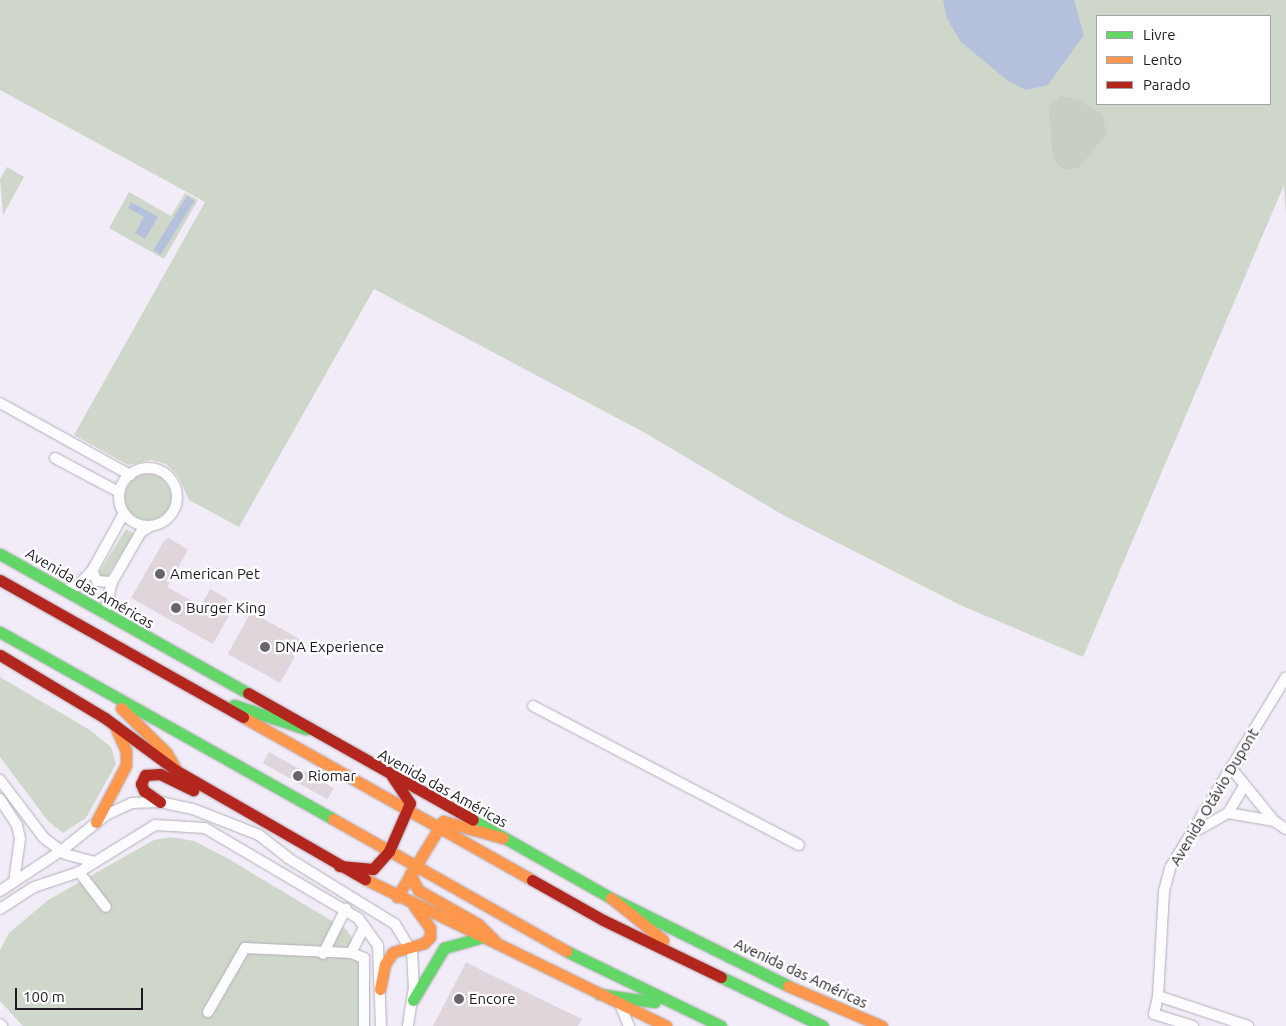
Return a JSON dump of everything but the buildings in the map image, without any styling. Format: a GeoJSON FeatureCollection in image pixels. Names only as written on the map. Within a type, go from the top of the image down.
{"type":"FeatureCollection","features":[{"type":"Feature","properties":{"kind":"main road","name":"Avenida das Américas"},"geometry":{"type":"LineString","coordinates":[[0,554],[306,729],[612,898],[791,987],[882,1026]]}},
{"type":"Feature","properties":{"kind":"main road"},"geometry":{"type":"LineString","coordinates":[[0,580],[436,828],[684,960],[823,1026]]}},
{"type":"Feature","properties":{"kind":"main road"},"geometry":{"type":"LineString","coordinates":[[0,632],[389,851],[412,870],[583,960],[721,1026]]}},
{"type":"Feature","properties":{"kind":"main road"},"geometry":{"type":"LineString","coordinates":[[0,655],[114,724],[177,771],[340,866],[397,897],[490,938],[666,1026]]}},
{"type":"Feature","properties":{"kind":"main road"},"geometry":{"type":"LineString","coordinates":[[80,677],[124,710],[166,752],[177,771]]}},
{"type":"Feature","properties":{"kind":"main road"},"geometry":{"type":"LineString","coordinates":[[213,702],[226,702],[306,729]]}},
{"type":"Feature","properties":{"kind":"main road"},"geometry":{"type":"LineString","coordinates":[[96,822],[116,790],[126,765],[126,751],[114,724]]}},
{"type":"Feature","properties":{"kind":"main road"},"geometry":{"type":"LineString","coordinates":[[160,802],[144,791],[141,784],[145,775],[160,774],[201,794],[224,799]]}},
{"type":"Feature","properties":{"kind":"main road"},"geometry":{"type":"LineString","coordinates":[[340,866],[373,869],[389,851],[408,812],[409,799],[392,776]]}},
{"type":"Feature","properties":{"kind":"main road"},"geometry":{"type":"LineString","coordinates":[[397,897],[436,828],[443,821],[451,821],[503,838]]}},
{"type":"Feature","properties":{"kind":"main road"},"geometry":{"type":"LineString","coordinates":[[412,870],[418,890],[478,924],[490,938]]}},
{"type":"Feature","properties":{"kind":"main road"},"geometry":{"type":"LineString","coordinates":[[612,898],[684,960]]}},
{"type":"Feature","properties":{"kind":"main road"},"geometry":{"type":"LineString","coordinates":[[380,989],[388,957],[410,946],[424,943],[430,933],[412,903]]}},
{"type":"Feature","properties":{"kind":"main road"},"geometry":{"type":"LineString","coordinates":[[413,1000],[444,948],[458,941],[490,938]]}},
{"type":"Feature","properties":{"kind":"main road"},"geometry":{"type":"LineString","coordinates":[[599,994],[654,1002],[694,1013]]}},
{"type":"Feature","properties":{"kind":"street"},"geometry":{"type":"LineString","coordinates":[[0,403],[130,475]]}},
{"type":"Feature","properties":{"kind":"street"},"geometry":{"type":"LineString","coordinates":[[55,458],[120,492]]}},
{"type":"Feature","properties":{"kind":"street"},"geometry":{"type":"LineString","coordinates":[[105,614],[112,582],[140,532],[152,526],[171,515],[176,507],[176,488],[156,469],[138,470],[130,475],[120,492],[124,512],[136,523],[152,526]]}},
{"type":"Feature","properties":{"kind":"street"},"geometry":{"type":"LineString","coordinates":[[64,590],[77,586],[92,571],[124,512]]}},
{"type":"Feature","properties":{"kind":"street"},"geometry":{"type":"LineString","coordinates":[[92,571],[97,581],[112,582]]}},
{"type":"Feature","properties":{"kind":"street","name":"Avenida Otávio Dupont"},"geometry":{"type":"LineString","coordinates":[[1192,1026],[1154,1014],[1158,996],[1164,891],[1170,868],[1286,677]]}},
{"type":"Feature","properties":{"kind":"street"},"geometry":{"type":"LineString","coordinates":[[533,706],[799,845]]}},
{"type":"Feature","properties":{"kind":"street"},"geometry":{"type":"LineString","coordinates":[[1231,768],[1274,821],[1286,829]]}},
{"type":"Feature","properties":{"kind":"street"},"geometry":{"type":"LineString","coordinates":[[0,780],[44,838],[61,851],[95,862]]}},
{"type":"Feature","properties":{"kind":"street"},"geometry":{"type":"LineString","coordinates":[[1190,835],[1228,814],[1244,786]]}},
{"type":"Feature","properties":{"kind":"street"},"geometry":{"type":"LineString","coordinates":[[0,799],[17,825],[20,839],[14,882]]}},
{"type":"Feature","properties":{"kind":"street"},"geometry":{"type":"LineString","coordinates":[[0,891],[36,869],[96,822],[132,803],[160,802],[232,824],[259,835],[288,858],[395,924],[410,946],[413,1000],[408,1026]]}},
{"type":"Feature","properties":{"kind":"street"},"geometry":{"type":"LineString","coordinates":[[1228,814],[1274,821]]}},
{"type":"Feature","properties":{"kind":"street"},"geometry":{"type":"LineString","coordinates":[[0,909],[34,887],[47,886],[79,872],[155,825],[164,824],[205,828],[346,908],[365,926],[378,946],[381,1026]]}},
{"type":"Feature","properties":{"kind":"street"},"geometry":{"type":"LineString","coordinates":[[232,824],[258,841],[258,850],[251,854]]}},
{"type":"Feature","properties":{"kind":"street"},"geometry":{"type":"LineString","coordinates":[[289,875],[288,868],[294,867],[363,903]]}},
{"type":"Feature","properties":{"kind":"street"},"geometry":{"type":"LineString","coordinates":[[36,869],[47,886]]}},
{"type":"Feature","properties":{"kind":"street"},"geometry":{"type":"LineString","coordinates":[[79,872],[106,907]]}},
{"type":"Feature","properties":{"kind":"street"},"geometry":{"type":"LineString","coordinates":[[323,954],[346,908]]}},
{"type":"Feature","properties":{"kind":"street"},"geometry":{"type":"LineString","coordinates":[[351,954],[365,926]]}},
{"type":"Feature","properties":{"kind":"street"},"geometry":{"type":"LineString","coordinates":[[208,1012],[245,948],[323,954],[351,954],[364,958],[364,1026]]}},
{"type":"Feature","properties":{"kind":"street"},"geometry":{"type":"LineString","coordinates":[[1158,996],[1248,1026]]}},
{"type":"Feature","properties":{"kind":"street"},"geometry":{"type":"LineString","coordinates":[[620,1004],[629,1026]]}},
{"type":"Feature","properties":{"kind":"shaded area"},"geometry":{"type":"Polygon","coordinates":[[[0,0],[1286,0],[1286,219],[1284,185],[1083,657],[960,605],[783,515],[647,434],[374,289],[239,527],[189,500],[178,476],[166,464],[151,460],[128,465],[74,435],[205,202],[0,90],[0,0]]]}},
{"type":"Feature","properties":{"kind":"shaded area"},"geometry":{"type":"Polygon","coordinates":[[[1060,96],[1079,100],[1102,115],[1107,133],[1079,168],[1064,170],[1053,158],[1049,107],[1060,96]]]}},
{"type":"Feature","properties":{"kind":"shaded area"},"geometry":{"type":"Polygon","coordinates":[[[7,167],[24,177],[3,215],[0,179],[7,167]]]}},
{"type":"Feature","properties":{"kind":"shaded area"},"geometry":{"type":"Polygon","coordinates":[[[129,192],[171,216],[185,193],[198,200],[164,259],[109,228],[129,192]]]}},
{"type":"Feature","properties":{"kind":"shaded area"},"geometry":{"type":"Polygon","coordinates":[[[148,474],[161,478],[167,484],[171,497],[167,510],[161,516],[148,520],[135,516],[129,510],[125,497],[129,484],[135,478],[148,474]]]}},
{"type":"Feature","properties":{"kind":"shaded area"},"geometry":{"type":"Polygon","coordinates":[[[126,529],[133,533],[132,537],[104,582],[98,574],[126,529]]]}},
{"type":"Feature","properties":{"kind":"shaded area"},"geometry":{"type":"Polygon","coordinates":[[[0,677],[90,730],[111,747],[116,764],[86,818],[63,833],[48,821],[0,757],[0,677]]]}},
{"type":"Feature","properties":{"kind":"shaded area"},"geometry":{"type":"Polygon","coordinates":[[[171,837],[194,841],[227,858],[347,930],[366,962],[370,982],[370,1026],[23,1026],[0,1001],[0,950],[9,933],[48,900],[154,840],[171,837]]]}},
{"type":"Feature","properties":{"kind":"water"},"geometry":{"type":"Polygon","coordinates":[[[943,0],[1074,0],[1084,35],[1048,85],[1026,90],[1008,81],[961,42],[947,19],[943,0]]]}},
{"type":"Feature","properties":{"kind":"water"},"geometry":{"type":"Polygon","coordinates":[[[187,196],[195,201],[161,255],[153,250],[187,196]]]}},
{"type":"Feature","properties":{"kind":"water"},"geometry":{"type":"Polygon","coordinates":[[[131,202],[158,217],[145,239],[135,233],[144,217],[128,208],[131,202]]]}},
{"type":"Feature","properties":{"kind":"traffic: fast"},"geometry":{"type":"LineString","coordinates":[[0,554],[248,693]]}},
{"type":"Feature","properties":{"kind":"traffic: fast"},"geometry":{"type":"LineString","coordinates":[[0,632],[333,819]]}},
{"type":"Feature","properties":{"kind":"traffic: fast"},"geometry":{"type":"LineString","coordinates":[[234,705],[306,729]]}},
{"type":"Feature","properties":{"kind":"traffic: fast"},"geometry":{"type":"LineString","coordinates":[[473,820],[611,898],[788,986]]}},
{"type":"Feature","properties":{"kind":"traffic: fast"},"geometry":{"type":"LineString","coordinates":[[413,1000],[444,948],[486,936]]}},
{"type":"Feature","properties":{"kind":"traffic: fast"},"geometry":{"type":"LineString","coordinates":[[566,951],[721,1026]]}},
{"type":"Feature","properties":{"kind":"traffic: fast"},"geometry":{"type":"LineString","coordinates":[[721,977],[823,1026]]}},
{"type":"Feature","properties":{"kind":"traffic: fast"},"geometry":{"type":"LineString","coordinates":[[599,994],[654,1002]]}},
{"type":"Feature","properties":{"kind":"traffic: slow"},"geometry":{"type":"LineString","coordinates":[[121,708],[166,752],[177,771]]}},
{"type":"Feature","properties":{"kind":"traffic: slow"},"geometry":{"type":"LineString","coordinates":[[243,717],[532,880]]}},
{"type":"Feature","properties":{"kind":"traffic: slow"},"geometry":{"type":"LineString","coordinates":[[96,822],[126,765],[126,751],[115,726]]}},
{"type":"Feature","properties":{"kind":"traffic: slow"},"geometry":{"type":"LineString","coordinates":[[333,819],[566,951]]}},
{"type":"Feature","properties":{"kind":"traffic: slow"},"geometry":{"type":"LineString","coordinates":[[397,897],[443,821],[503,838]]}},
{"type":"Feature","properties":{"kind":"traffic: slow"},"geometry":{"type":"LineString","coordinates":[[410,874],[418,890],[478,924],[494,940]]}},
{"type":"Feature","properties":{"kind":"traffic: slow"},"geometry":{"type":"LineString","coordinates":[[365,879],[666,1026]]}},
{"type":"Feature","properties":{"kind":"traffic: slow"},"geometry":{"type":"LineString","coordinates":[[611,898],[663,940]]}},
{"type":"Feature","properties":{"kind":"traffic: slow"},"geometry":{"type":"LineString","coordinates":[[380,989],[385,964],[393,952],[424,943],[430,937],[430,928],[414,906]]}},
{"type":"Feature","properties":{"kind":"traffic: slow"},"geometry":{"type":"LineString","coordinates":[[788,986],[882,1026]]}},
{"type":"Feature","properties":{"kind":"traffic: jam"},"geometry":{"type":"LineString","coordinates":[[0,580],[243,717]]}},
{"type":"Feature","properties":{"kind":"traffic: jam"},"geometry":{"type":"LineString","coordinates":[[0,655],[105,718],[177,771],[365,879]]}},
{"type":"Feature","properties":{"kind":"traffic: jam"},"geometry":{"type":"LineString","coordinates":[[248,693],[473,820]]}},
{"type":"Feature","properties":{"kind":"traffic: jam"},"geometry":{"type":"LineString","coordinates":[[160,802],[144,791],[141,784],[145,775],[160,774],[193,790]]}},
{"type":"Feature","properties":{"kind":"traffic: jam"},"geometry":{"type":"LineString","coordinates":[[339,866],[373,869],[389,851],[410,803],[392,776]]}},
{"type":"Feature","properties":{"kind":"traffic: jam"},"geometry":{"type":"LineString","coordinates":[[532,880],[603,920],[721,977]]}},
{"type":"Feature","properties":{"kind":"place","name":"American Pet"},"geometry":{"type":"Point","coordinates":[160,574]}},
{"type":"Feature","properties":{"kind":"place","name":"Burger King"},"geometry":{"type":"Point","coordinates":[176,608]}},
{"type":"Feature","properties":{"kind":"place","name":"DNA Experience"},"geometry":{"type":"Point","coordinates":[265,647]}},
{"type":"Feature","properties":{"kind":"place","name":"Riomar"},"geometry":{"type":"Point","coordinates":[298,776]}},
{"type":"Feature","properties":{"kind":"place","name":"Encore"},"geometry":{"type":"Point","coordinates":[459,999]}}]}
